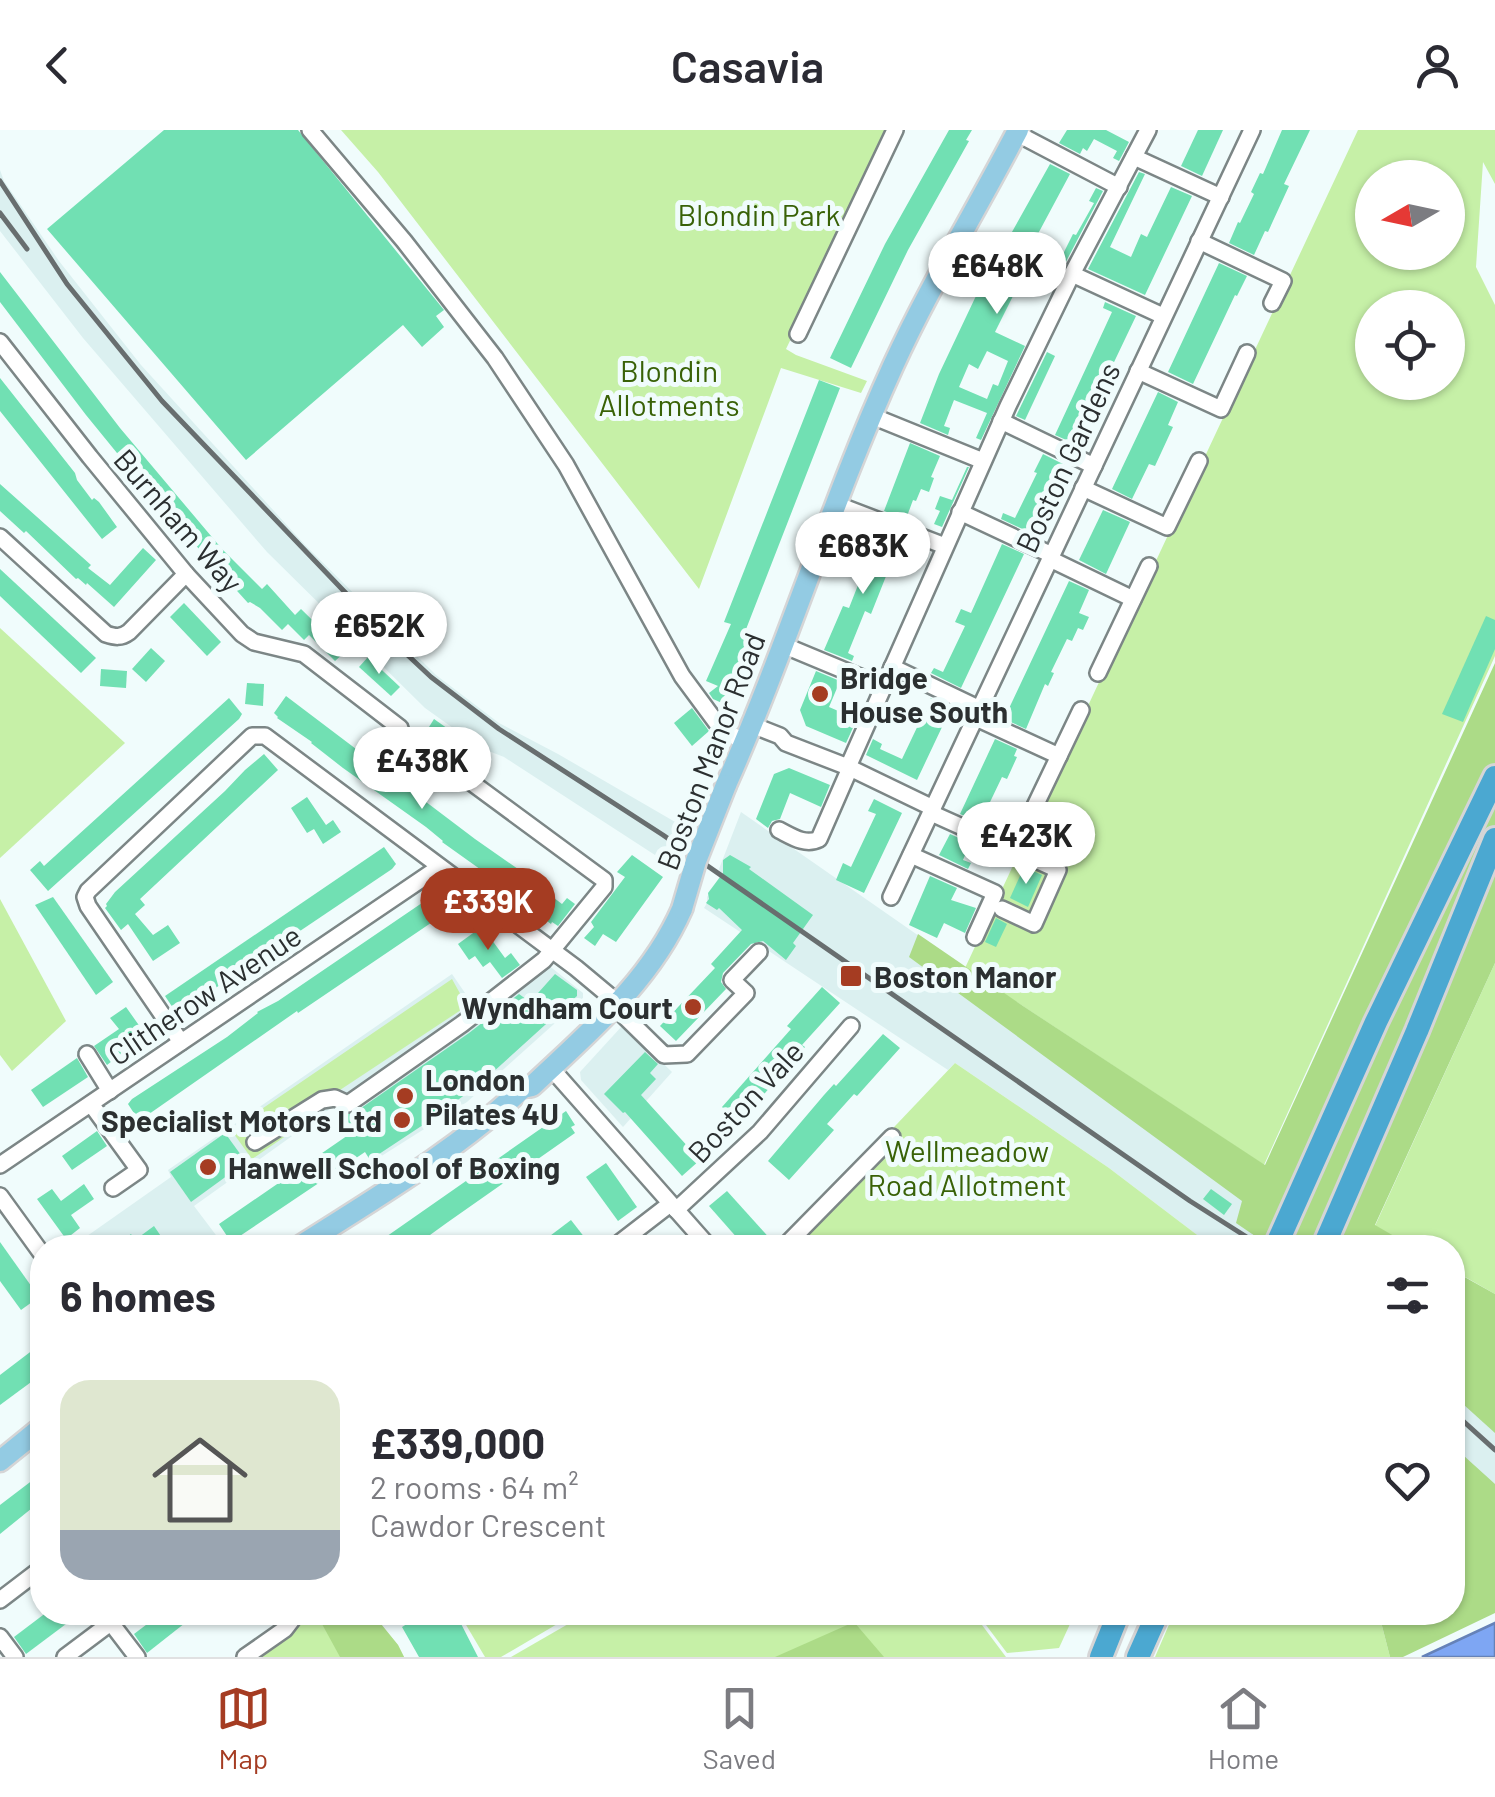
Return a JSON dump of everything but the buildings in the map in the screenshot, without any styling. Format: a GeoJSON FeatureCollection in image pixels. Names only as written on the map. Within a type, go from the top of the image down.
{"type":"FeatureCollection","features":[{"type":"Feature","properties":{"kind":"highway"},"geometry":{"type":"LineString","coordinates":[[1280,1235],[1385,1004],[1495,777]]}},
{"type":"Feature","properties":{"kind":"highway"},"geometry":{"type":"LineString","coordinates":[[1329,1235],[1495,839]]}},
{"type":"Feature","properties":{"kind":"highway"},"geometry":{"type":"LineString","coordinates":[[1101,1657],[1114,1625]]}},
{"type":"Feature","properties":{"kind":"highway"},"geometry":{"type":"LineString","coordinates":[[1138,1657],[1152,1625]]}},
{"type":"Feature","properties":{"kind":"main road","name":"Boston Manor Road"},"geometry":{"type":"LineString","coordinates":[[318,1235],[458,1142],[523,1088],[532,1086],[616,1005],[653,962],[682,910],[696,861],[892,368],[1017,132]]}},
{"type":"Feature","properties":{"kind":"main road"},"geometry":{"type":"LineString","coordinates":[[0,1461],[30,1437]]}},
{"type":"Feature","properties":{"kind":"street"},"geometry":{"type":"LineString","coordinates":[[310,130],[404,240],[495,358],[566,465],[682,676],[716,722],[728,733],[780,736],[786,743],[849,768],[1058,870],[1034,924],[1002,908]]}},
{"type":"Feature","properties":{"kind":"street"},"geometry":{"type":"LineString","coordinates":[[798,334],[895,130]]}},
{"type":"Feature","properties":{"kind":"street"},"geometry":{"type":"LineString","coordinates":[[779,830],[806,842],[818,839],[1001,421],[1148,130]]}},
{"type":"Feature","properties":{"kind":"street","name":"Boston Gardens"},"geometry":{"type":"LineString","coordinates":[[892,897],[1252,130]]}},
{"type":"Feature","properties":{"kind":"street"},"geometry":{"type":"LineString","coordinates":[[1017,132],[1118,187]]}},
{"type":"Feature","properties":{"kind":"street"},"geometry":{"type":"LineString","coordinates":[[1134,157],[1221,197]]}},
{"type":"Feature","properties":{"kind":"street"},"geometry":{"type":"LineString","coordinates":[[1200,242],[1283,281],[1272,304]]}},
{"type":"Feature","properties":{"kind":"street"},"geometry":{"type":"LineString","coordinates":[[1072,274],[1164,316]]}},
{"type":"Feature","properties":{"kind":"street","name":"Burnham Way"},"geometry":{"type":"LineString","coordinates":[[0,342],[186,574],[242,634],[254,642],[304,654],[354,683],[400,728]]}},
{"type":"Feature","properties":{"kind":"street"},"geometry":{"type":"LineString","coordinates":[[1138,370],[1221,409],[1247,353]]}},
{"type":"Feature","properties":{"kind":"street"},"geometry":{"type":"LineString","coordinates":[[872,416],[983,460]]}},
{"type":"Feature","properties":{"kind":"street"},"geometry":{"type":"LineString","coordinates":[[1001,421],[1094,466]]}},
{"type":"Feature","properties":{"kind":"street"},"geometry":{"type":"LineString","coordinates":[[1084,488],[1167,527],[1199,461]]}},
{"type":"Feature","properties":{"kind":"street"},"geometry":{"type":"LineString","coordinates":[[838,505],[945,546]]}},
{"type":"Feature","properties":{"kind":"street"},"geometry":{"type":"LineString","coordinates":[[960,512],[1133,599]]}},
{"type":"Feature","properties":{"kind":"street"},"geometry":{"type":"LineString","coordinates":[[0,537],[106,634],[113,636],[129,632],[186,574]]}},
{"type":"Feature","properties":{"kind":"street"},"geometry":{"type":"LineString","coordinates":[[1098,673],[1149,566]]}},
{"type":"Feature","properties":{"kind":"street"},"geometry":{"type":"LineString","coordinates":[[783,645],[884,687]]}},
{"type":"Feature","properties":{"kind":"street"},"geometry":{"type":"LineString","coordinates":[[892,667],[1058,756]]}},
{"type":"Feature","properties":{"kind":"street"},"geometry":{"type":"LineString","coordinates":[[1024,830],[1080,710]]}},
{"type":"Feature","properties":{"kind":"street"},"geometry":{"type":"LineString","coordinates":[[181,1042],[85,897],[252,736],[265,736],[552,951],[616,1005],[664,1055],[687,1054],[746,993],[732,980],[758,952]]}},
{"type":"Feature","properties":{"kind":"street"},"geometry":{"type":"LineString","coordinates":[[255,1142],[322,1100],[335,1098],[348,1104],[462,1024],[544,960],[604,887],[604,880],[460,774]]}},
{"type":"Feature","properties":{"kind":"street"},"geometry":{"type":"LineString","coordinates":[[911,855],[996,894],[974,937]]}},
{"type":"Feature","properties":{"kind":"street","name":"Clitherow Avenue"},"geometry":{"type":"LineString","coordinates":[[0,1165],[438,868]]}},
{"type":"Feature","properties":{"kind":"street","name":"Boston Vale"},"geometry":{"type":"LineString","coordinates":[[632,1235],[673,1207],[760,1132],[852,1026]]}},
{"type":"Feature","properties":{"kind":"street"},"geometry":{"type":"LineString","coordinates":[[87,1054],[110,1090]]}},
{"type":"Feature","properties":{"kind":"street"},"geometry":{"type":"LineString","coordinates":[[551,1068],[698,1235]]}},
{"type":"Feature","properties":{"kind":"street"},"geometry":{"type":"LineString","coordinates":[[92,1104],[139,1170],[113,1188]]}},
{"type":"Feature","properties":{"kind":"street"},"geometry":{"type":"LineString","coordinates":[[797,1235],[892,1137]]}},
{"type":"Feature","properties":{"kind":"street"},"geometry":{"type":"LineString","coordinates":[[0,1196],[30,1237]]}},
{"type":"Feature","properties":{"kind":"street"},"geometry":{"type":"LineString","coordinates":[[0,1600],[30,1577]]}},
{"type":"Feature","properties":{"kind":"street"},"geometry":{"type":"LineString","coordinates":[[65,1657],[108,1625]]}},
{"type":"Feature","properties":{"kind":"street"},"geometry":{"type":"LineString","coordinates":[[121,1625],[137,1657]]}},
{"type":"Feature","properties":{"kind":"street"},"geometry":{"type":"LineString","coordinates":[[245,1657],[288,1625]]}},
{"type":"Feature","properties":{"kind":"street"},"geometry":{"type":"LineString","coordinates":[[0,1638],[14,1657]]}},
{"type":"Feature","properties":{"kind":"shaded area"},"geometry":{"type":"Polygon","coordinates":[[[0,170],[59,261],[141,365],[305,545],[436,675],[499,723],[689,830],[675,868],[504,757],[481,748],[425,708],[267,552],[83,338],[0,231],[0,170]]]}},
{"type":"Feature","properties":{"kind":"shaded area"},"geometry":{"type":"Polygon","coordinates":[[[741,812],[965,968],[1264,1165],[1272,1182],[1252,1235],[1197,1235],[1109,1168],[955,1063],[948,1070],[704,908],[721,875],[719,869],[741,812]]]}},
{"type":"Feature","properties":{"kind":"shaded area"},"geometry":{"type":"Polygon","coordinates":[[[547,964],[583,993],[583,998],[467,1102],[372,1162],[340,1113],[547,964]]]}},
{"type":"Feature","properties":{"kind":"shaded area"},"geometry":{"type":"Polygon","coordinates":[[[452,974],[474,1006],[194,1206],[216,1235],[88,1235],[171,1177],[168,1170],[452,974]]]}},
{"type":"Feature","properties":{"kind":"shaded area"},"geometry":{"type":"Polygon","coordinates":[[[623,1025],[672,1072],[623,1127],[581,1080],[580,1072],[623,1025]]]}},
{"type":"Feature","properties":{"kind":"shaded area"},"geometry":{"type":"Polygon","coordinates":[[[1465,1321],[1495,1343],[1495,1521],[1465,1492],[1465,1321]]]}},
{"type":"Feature","properties":{"kind":"green space","name":"Blondin Allotments"},"geometry":{"type":"Polygon","coordinates":[[[341,130],[892,130],[786,349],[867,381],[861,393],[781,368],[699,589],[378,172],[341,130]]]}},
{"type":"Feature","properties":{"kind":"green space"},"geometry":{"type":"Polygon","coordinates":[[[1358,130],[1495,130],[1495,184],[1483,162],[1476,267],[1495,305],[1495,656],[1264,1165],[965,968],[1358,130]]]}},
{"type":"Feature","properties":{"kind":"green space"},"geometry":{"type":"Polygon","coordinates":[[[0,628],[125,743],[0,858],[0,628]]]}},
{"type":"Feature","properties":{"kind":"green space"},"geometry":{"type":"Polygon","coordinates":[[[1495,663],[1495,963],[1375,1225],[1392,1235],[1254,1235],[1236,1223],[1242,1201],[909,957],[918,934],[1265,1165],[1495,663]]]}},
{"type":"Feature","properties":{"kind":"green space"},"geometry":{"type":"Polygon","coordinates":[[[0,899],[66,1021],[12,1071],[0,1055],[0,899]]]}},
{"type":"Feature","properties":{"kind":"green space"},"geometry":{"type":"Polygon","coordinates":[[[1495,963],[1495,1294],[1465,1277],[1465,1235],[1391,1235],[1375,1226],[1495,963]]]}},
{"type":"Feature","properties":{"kind":"green space"},"geometry":{"type":"Polygon","coordinates":[[[452,979],[467,1006],[340,1090],[331,1105],[252,1159],[231,1130],[452,979]]]}},
{"type":"Feature","properties":{"kind":"green space","name":"Wellmeadow Road Allotment"},"geometry":{"type":"Polygon","coordinates":[[[955,1063],[1109,1168],[1197,1235],[791,1235],[955,1063]]]}},
{"type":"Feature","properties":{"kind":"green space"},"geometry":{"type":"Polygon","coordinates":[[[1465,1277],[1495,1294],[1495,1433],[1465,1406],[1465,1277]]]}},
{"type":"Feature","properties":{"kind":"green space"},"geometry":{"type":"Polygon","coordinates":[[[1465,1457],[1495,1484],[1495,1613],[1403,1657],[1390,1657],[1382,1625],[1465,1625],[1465,1457]]]}},
{"type":"Feature","properties":{"kind":"green space"},"geometry":{"type":"Polygon","coordinates":[[[295,1625],[382,1625],[404,1657],[254,1657],[295,1625]]]}},
{"type":"Feature","properties":{"kind":"green space"},"geometry":{"type":"Polygon","coordinates":[[[323,1625],[382,1625],[404,1657],[340,1657],[323,1625]]]}},
{"type":"Feature","properties":{"kind":"green space"},"geometry":{"type":"Polygon","coordinates":[[[466,1625],[556,1625],[501,1657],[485,1657],[466,1625]]]}},
{"type":"Feature","properties":{"kind":"green space"},"geometry":{"type":"Polygon","coordinates":[[[566,1625],[982,1625],[1006,1657],[511,1657],[566,1625]]]}},
{"type":"Feature","properties":{"kind":"green space"},"geometry":{"type":"Polygon","coordinates":[[[847,1625],[857,1625],[884,1657],[775,1657],[847,1625]]]}},
{"type":"Feature","properties":{"kind":"green space"},"geometry":{"type":"Polygon","coordinates":[[[986,1625],[1070,1625],[1059,1648],[1007,1653],[986,1625]]]}},
{"type":"Feature","properties":{"kind":"green space"},"geometry":{"type":"Polygon","coordinates":[[[1169,1625],[1382,1625],[1390,1657],[1155,1657],[1169,1625]]]}},
{"type":"Feature","properties":{"kind":"water"},"geometry":{"type":"Polygon","coordinates":[[[1495,1623],[1495,1657],[1422,1657],[1495,1623]]]}},
{"type":"Feature","properties":{"kind":"railway"},"geometry":{"type":"LineString","coordinates":[[0,181],[67,284],[162,401],[431,677],[499,729],[663,835],[1244,1235]]}},
{"type":"Feature","properties":{"kind":"railway"},"geometry":{"type":"LineString","coordinates":[[0,213],[27,249]]}},
{"type":"Feature","properties":{"kind":"railway"},"geometry":{"type":"LineString","coordinates":[[1465,1423],[1495,1450]]}},
{"type":"Feature","properties":{"kind":"place","name":"Bridge House South"},"geometry":{"type":"Point","coordinates":[820,694]}},
{"type":"Feature","properties":{"kind":"place","name":"Boston Manor"},"geometry":{"type":"Point","coordinates":[851,976]}},
{"type":"Feature","properties":{"kind":"place","name":"Wyndham Court"},"geometry":{"type":"Point","coordinates":[693,1007]}},
{"type":"Feature","properties":{"kind":"place","name":"London Pilates 4U"},"geometry":{"type":"Point","coordinates":[405,1096]}},
{"type":"Feature","properties":{"kind":"place","name":"Specialist Motors Ltd"},"geometry":{"type":"Point","coordinates":[402,1120]}},
{"type":"Feature","properties":{"kind":"place","name":"Hanwell School of Boxing"},"geometry":{"type":"Point","coordinates":[208,1167]}},
{"type":"Feature","properties":{"kind":"park label","name":"Blondin Park"},"geometry":{"type":"Point","coordinates":[759,214]}}]}
